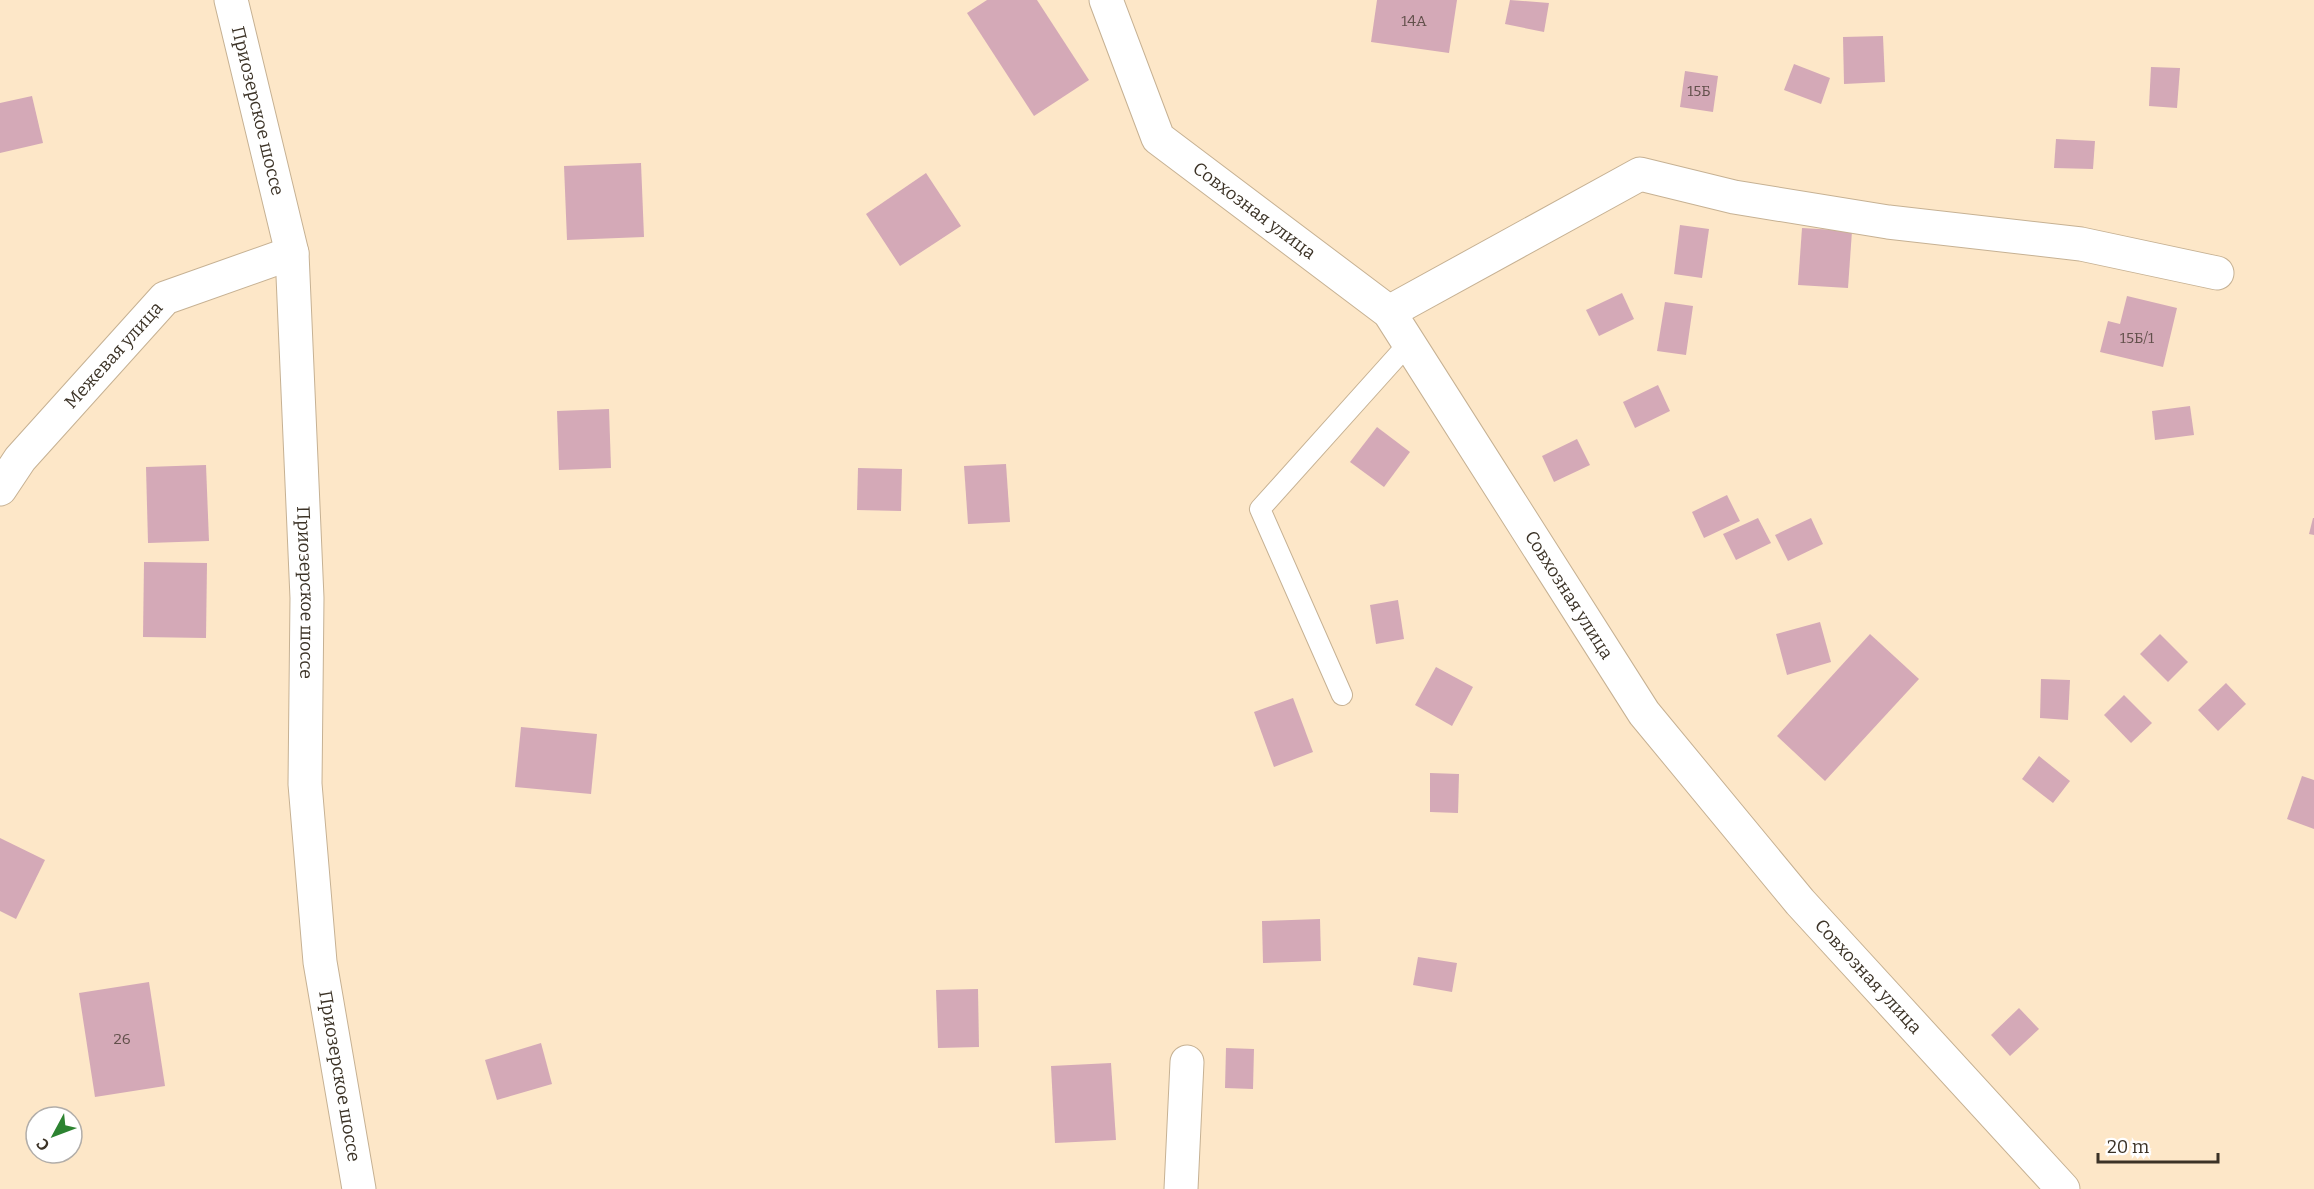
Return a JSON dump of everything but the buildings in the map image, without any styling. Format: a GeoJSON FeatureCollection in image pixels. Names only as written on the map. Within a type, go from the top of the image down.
{"type":"FeatureCollection","features":[{"type":"Feature","properties":{"kind":"street","name":"Приозерское шоссе"},"geometry":{"type":"LineString","coordinates":[[231,0],[292,254],[307,598],[305,784],[320,962],[358,1189]]}},
{"type":"Feature","properties":{"kind":"street","name":"Совхозная улица"},"geometry":{"type":"LineString","coordinates":[[1106,0],[1158,138],[1389,312],[1644,713],[1800,903],[2063,1189]]}},
{"type":"Feature","properties":{"kind":"street"},"geometry":{"type":"LineString","coordinates":[[1389,312],[1640,174],[1734,197],[1888,222],[2081,244],[2217,273]]}},
{"type":"Feature","properties":{"kind":"street","name":"Межевая улица"},"geometry":{"type":"LineString","coordinates":[[0,489],[20,459],[165,298],[292,254]]}},
{"type":"Feature","properties":{"kind":"street"},"geometry":{"type":"LineString","coordinates":[[1181,1189],[1187,1062]]}},
{"type":"Feature","properties":{"kind":"lane"},"geometry":{"type":"LineString","coordinates":[[1342,695],[1260,509],[1409,343]]}}]}
